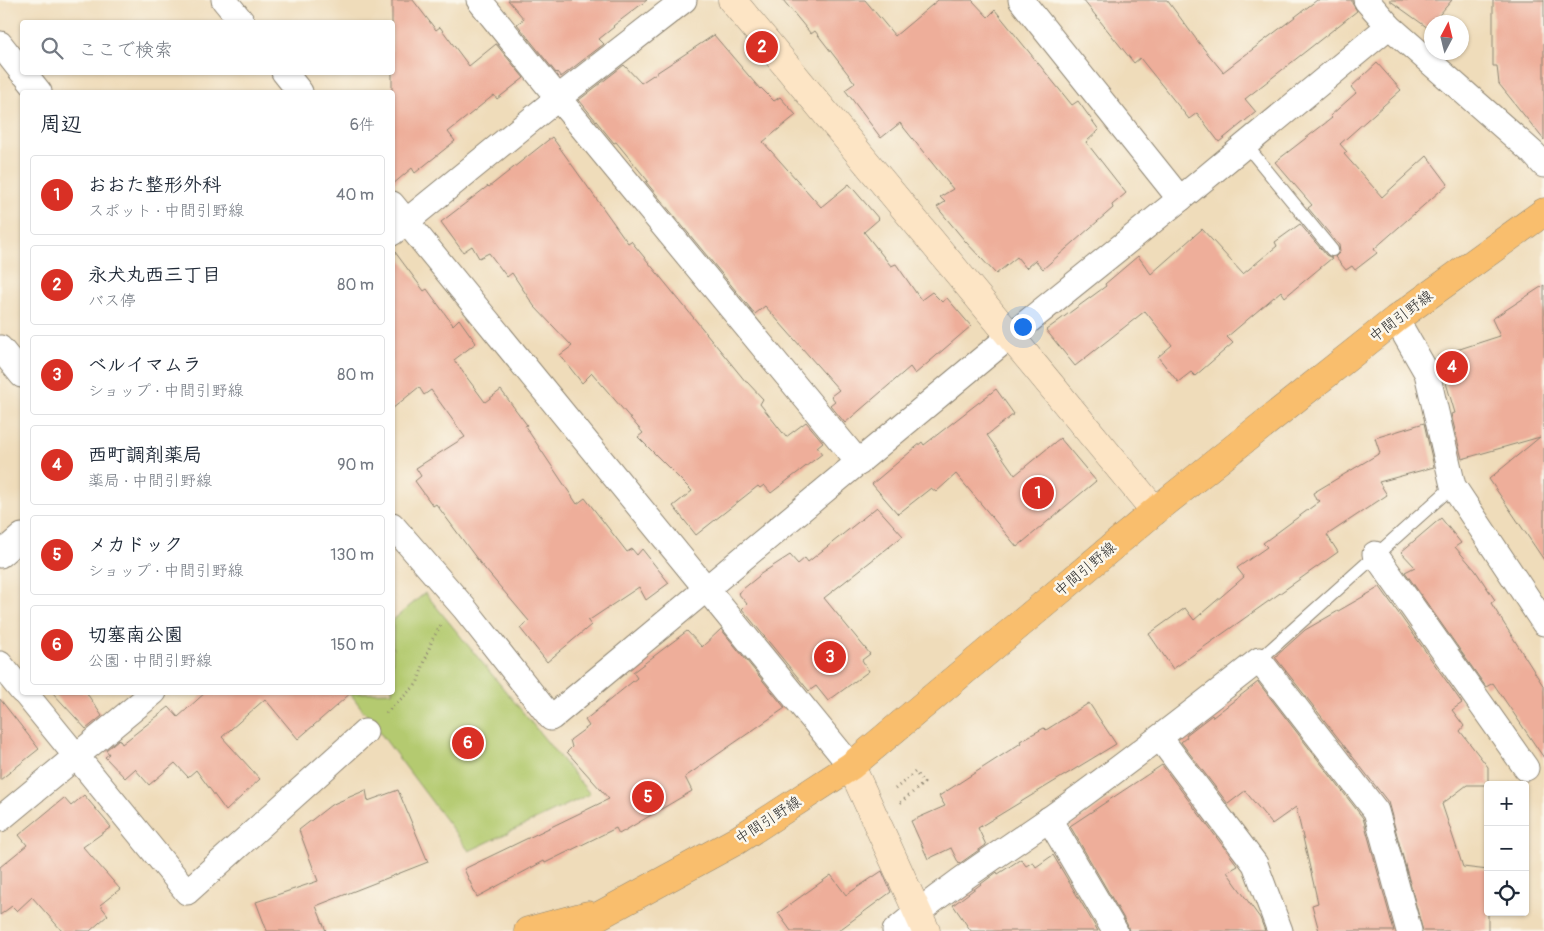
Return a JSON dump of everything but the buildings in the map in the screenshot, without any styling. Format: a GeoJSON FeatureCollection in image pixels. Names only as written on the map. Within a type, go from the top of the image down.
{"type":"FeatureCollection","features":[{"type":"Feature","properties":{"kind":"main road","name":"中間引野線"},"geometry":{"type":"LineString","coordinates":[[570,931],[736,841],[851,766],[1155,510],[1396,319],[1544,212]]}},
{"type":"Feature","properties":{"kind":"main road","name":"中間引野線"},"geometry":{"type":"LineString","coordinates":[[528,931],[614,908]]}},
{"type":"Feature","properties":{"kind":"street"},"geometry":{"type":"LineString","coordinates":[[224,0],[240,20]]}},
{"type":"Feature","properties":{"kind":"street"},"geometry":{"type":"LineString","coordinates":[[479,0],[859,463]]}},
{"type":"Feature","properties":{"kind":"street"},"geometry":{"type":"LineString","coordinates":[[684,0],[397,219],[851,766],[922,921]]}},
{"type":"Feature","properties":{"kind":"street"},"geometry":{"type":"LineString","coordinates":[[732,0],[1155,510]]}},
{"type":"Feature","properties":{"kind":"street"},"geometry":{"type":"LineString","coordinates":[[1021,0],[1180,199]]}},
{"type":"Feature","properties":{"kind":"street"},"geometry":{"type":"LineString","coordinates":[[1366,0],[1389,26],[1533,153],[1544,165]]}},
{"type":"Feature","properties":{"kind":"street"},"geometry":{"type":"LineString","coordinates":[[395,528],[465,609],[551,718],[1010,336],[1180,199],[1389,26]]}},
{"type":"Feature","properties":{"kind":"street"},"geometry":{"type":"LineString","coordinates":[[0,44],[20,68]]}},
{"type":"Feature","properties":{"kind":"street"},"geometry":{"type":"LineString","coordinates":[[25,75],[37,90]]}},
{"type":"Feature","properties":{"kind":"street"},"geometry":{"type":"LineString","coordinates":[[286,75],[298,90]]}},
{"type":"Feature","properties":{"kind":"street"},"geometry":{"type":"LineString","coordinates":[[1396,319],[1427,373],[1453,486],[1544,623]]}},
{"type":"Feature","properties":{"kind":"street"},"geometry":{"type":"LineString","coordinates":[[0,348],[20,373]]}},
{"type":"Feature","properties":{"kind":"street"},"geometry":{"type":"LineString","coordinates":[[0,555],[20,538]]}},
{"type":"Feature","properties":{"kind":"street"},"geometry":{"type":"LineString","coordinates":[[1375,554],[1526,768]]}},
{"type":"Feature","properties":{"kind":"street"},"geometry":{"type":"LineString","coordinates":[[895,931],[922,921],[1049,819],[1160,738],[1259,660],[1376,810],[1409,931]]}},
{"type":"Feature","properties":{"kind":"street"},"geometry":{"type":"LineString","coordinates":[[0,664],[20,688]]}},
{"type":"Feature","properties":{"kind":"street"},"geometry":{"type":"LineString","coordinates":[[25,695],[187,892],[366,732]]}},
{"type":"Feature","properties":{"kind":"street"},"geometry":{"type":"LineString","coordinates":[[0,819],[150,695]]}},
{"type":"Feature","properties":{"kind":"street"},"geometry":{"type":"LineString","coordinates":[[1160,738],[1255,864],[1280,931]]}},
{"type":"Feature","properties":{"kind":"street"},"geometry":{"type":"LineString","coordinates":[[1049,819],[1115,931]]}},
{"type":"Feature","properties":{"kind":"lane"},"geometry":{"type":"LineString","coordinates":[[1246,145],[1332,250]]}},
{"type":"Feature","properties":{"kind":"lane"},"geometry":{"type":"LineString","coordinates":[[1259,660],[1453,486]]}},
{"type":"Feature","properties":{"kind":"path"},"geometry":{"type":"LineString","coordinates":[[366,732],[417,684],[432,640],[446,616],[465,609]]}},
{"type":"Feature","properties":{"kind":"path"},"geometry":{"type":"LineString","coordinates":[[894,790],[915,772],[924,783],[900,803]]}},
{"type":"Feature","properties":{"kind":"green space"},"geometry":{"type":"Polygon","coordinates":[[[425,593],[590,794],[469,851],[352,695],[395,695],[395,618],[425,593]]]}},
{"type":"Feature","properties":{"kind":"place","name":"永犬丸西三丁目"},"geometry":{"type":"Point","coordinates":[762,47]}},
{"type":"Feature","properties":{"kind":"place","name":"西町調剤薬局"},"geometry":{"type":"Point","coordinates":[1452,367]}},
{"type":"Feature","properties":{"kind":"place","name":"おおた整形外科"},"geometry":{"type":"Point","coordinates":[1038,493]}},
{"type":"Feature","properties":{"kind":"place","name":"ベルイマムラ"},"geometry":{"type":"Point","coordinates":[830,657]}},
{"type":"Feature","properties":{"kind":"place","name":"切塞南公園"},"geometry":{"type":"Point","coordinates":[468,743]}},
{"type":"Feature","properties":{"kind":"place","name":"メカドック"},"geometry":{"type":"Point","coordinates":[648,797]}}]}
